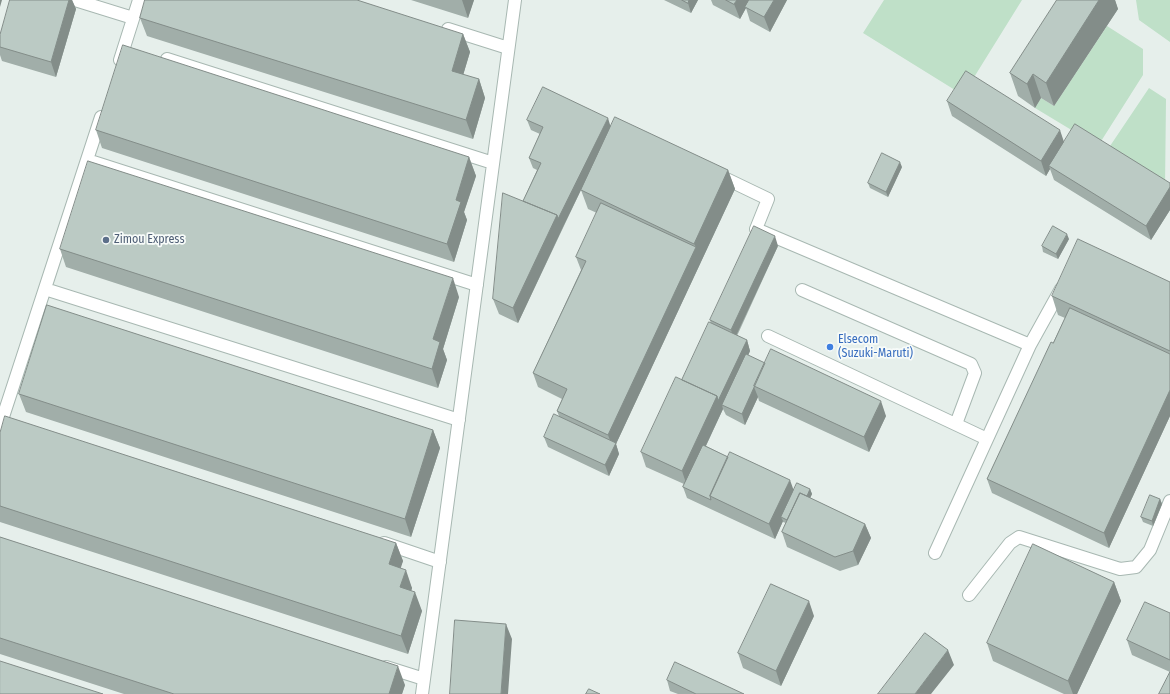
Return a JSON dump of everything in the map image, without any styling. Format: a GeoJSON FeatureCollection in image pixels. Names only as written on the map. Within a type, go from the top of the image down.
{"type":"FeatureCollection","features":[{"type":"Feature","properties":{"kind":"street"},"geometry":{"type":"LineString","coordinates":[[75,0],[133,18]]}},
{"type":"Feature","properties":{"kind":"street"},"geometry":{"type":"LineString","coordinates":[[115,74],[139,0]]}},
{"type":"Feature","properties":{"kind":"street"},"geometry":{"type":"LineString","coordinates":[[422,694],[515,0]]}},
{"type":"Feature","properties":{"kind":"street"},"geometry":{"type":"LineString","coordinates":[[440,26],[508,48]]}},
{"type":"Feature","properties":{"kind":"street"},"geometry":{"type":"LineString","coordinates":[[124,46],[139,50]]}},
{"type":"Feature","properties":{"kind":"street"},"geometry":{"type":"LineString","coordinates":[[154,55],[493,163]]}},
{"type":"Feature","properties":{"kind":"street"},"geometry":{"type":"LineString","coordinates":[[18,422],[1,422],[105,103]]}},
{"type":"Feature","properties":{"kind":"street"},"geometry":{"type":"LineString","coordinates":[[87,160],[477,285]]}},
{"type":"Feature","properties":{"kind":"street"},"geometry":{"type":"LineString","coordinates":[[704,169],[768,199],[750,243]]}},
{"type":"Feature","properties":{"kind":"street"},"geometry":{"type":"LineString","coordinates":[[756,229],[1030,345]]}},
{"type":"Feature","properties":{"kind":"street"},"geometry":{"type":"LineString","coordinates":[[935,553],[1030,345],[1069,276]]}},
{"type":"Feature","properties":{"kind":"street"},"geometry":{"type":"LineString","coordinates":[[45,289],[459,420]]}},
{"type":"Feature","properties":{"kind":"street"},"geometry":{"type":"LineString","coordinates":[[802,290],[971,364],[975,373],[956,424]]}},
{"type":"Feature","properties":{"kind":"street"},"geometry":{"type":"LineString","coordinates":[[768,336],[986,439]]}},
{"type":"Feature","properties":{"kind":"street"},"geometry":{"type":"LineString","coordinates":[[969,595],[1010,543],[1019,537],[1120,569],[1136,567],[1150,550],[1170,501]]}},
{"type":"Feature","properties":{"kind":"street"},"geometry":{"type":"LineString","coordinates":[[372,539],[440,562]]}},
{"type":"Feature","properties":{"kind":"street"},"geometry":{"type":"LineString","coordinates":[[371,662],[424,679]]}},
{"type":"Feature","properties":{"kind":"green space"},"geometry":{"type":"Polygon","coordinates":[[[884,0],[1022,0],[963,95],[863,33],[884,0]]]}},
{"type":"Feature","properties":{"kind":"green space"},"geometry":{"type":"Polygon","coordinates":[[[1136,0],[1170,0],[1170,42],[1139,20],[1136,0]]]}},
{"type":"Feature","properties":{"kind":"green space"},"geometry":{"type":"Polygon","coordinates":[[[1107,26],[1143,49],[1143,75],[1098,146],[1035,108],[1041,98],[1054,106],[1107,26]]]}},
{"type":"Feature","properties":{"kind":"green space"},"geometry":{"type":"Polygon","coordinates":[[[1149,88],[1166,99],[1165,189],[1106,152],[1149,88]]]}},
{"type":"Feature","properties":{"kind":"building"},"geometry":{"type":"Polygon","coordinates":[[[10,0],[69,0],[51,62],[0,47],[0,35],[10,0]]]}},
{"type":"Feature","properties":{"kind":"building"},"geometry":{"type":"Polygon","coordinates":[[[145,0],[357,0],[463,34],[452,71],[479,79],[466,120],[140,18],[145,0]]]}},
{"type":"Feature","properties":{"kind":"building"},"geometry":{"type":"Polygon","coordinates":[[[682,0],[689,0],[688,3],[682,0]]]}},
{"type":"Feature","properties":{"kind":"building"},"geometry":{"type":"Polygon","coordinates":[[[726,0],[737,0],[734,4],[726,0]]]}},
{"type":"Feature","properties":{"kind":"building"},"geometry":{"type":"Polygon","coordinates":[[[749,0],[774,0],[764,17],[745,7],[749,0]]]}},
{"type":"Feature","properties":{"kind":"building"},"geometry":{"type":"Polygon","coordinates":[[[1057,0],[1099,0],[1046,83],[1033,74],[1027,84],[1010,73],[1057,0]]]}},
{"type":"Feature","properties":{"kind":"building"},"geometry":{"type":"Polygon","coordinates":[[[123,45],[469,157],[456,200],[461,202],[447,244],[96,130],[123,45]]]}},
{"type":"Feature","properties":{"kind":"building"},"geometry":{"type":"Polygon","coordinates":[[[966,71],[1060,130],[1041,161],[947,101],[966,71]]]}},
{"type":"Feature","properties":{"kind":"building"},"geometry":{"type":"Polygon","coordinates":[[[543,87],[608,118],[558,219],[557,215],[523,201],[541,163],[529,158],[543,127],[527,120],[543,87]]]}},
{"type":"Feature","properties":{"kind":"building"},"geometry":{"type":"Polygon","coordinates":[[[615,117],[728,170],[694,244],[581,190],[615,117]]]}},
{"type":"Feature","properties":{"kind":"building"},"geometry":{"type":"Polygon","coordinates":[[[1075,124],[1170,183],[1170,187],[1146,226],[1049,166],[1075,124]]]}},
{"type":"Feature","properties":{"kind":"building"},"geometry":{"type":"Polygon","coordinates":[[[882,153],[900,162],[886,192],[868,183],[882,153]]]}},
{"type":"Feature","properties":{"kind":"building"},"geometry":{"type":"Polygon","coordinates":[[[88,161],[453,278],[433,339],[440,342],[432,369],[60,249],[88,161]]]}},
{"type":"Feature","properties":{"kind":"building"},"geometry":{"type":"Polygon","coordinates":[[[503,193],[557,215],[513,308],[493,299],[503,193]]]}},
{"type":"Feature","properties":{"kind":"building"},"geometry":{"type":"Polygon","coordinates":[[[601,203],[696,247],[608,435],[557,411],[567,389],[533,373],[586,261],[576,257],[601,203]]]}},
{"type":"Feature","properties":{"kind":"building"},"geometry":{"type":"Polygon","coordinates":[[[754,226],[775,236],[731,330],[710,320],[754,226]]]}},
{"type":"Feature","properties":{"kind":"building"},"geometry":{"type":"Polygon","coordinates":[[[1053,226],[1067,234],[1056,254],[1042,246],[1053,226]]]}},
{"type":"Feature","properties":{"kind":"building"},"geometry":{"type":"Polygon","coordinates":[[[1078,239],[1170,282],[1170,351],[1052,296],[1078,239]]]}},
{"type":"Feature","properties":{"kind":"building"},"geometry":{"type":"Polygon","coordinates":[[[47,305],[433,430],[405,519],[19,394],[47,305]]]}},
{"type":"Feature","properties":{"kind":"building"},"geometry":{"type":"Polygon","coordinates":[[[1070,308],[1170,354],[1170,390],[1104,533],[987,479],[1051,342],[1053,343],[1070,308]]]}},
{"type":"Feature","properties":{"kind":"building"},"geometry":{"type":"Polygon","coordinates":[[[709,322],[747,340],[718,401],[717,396],[682,380],[709,322]]]}},
{"type":"Feature","properties":{"kind":"building"},"geometry":{"type":"Polygon","coordinates":[[[771,349],[881,401],[864,437],[754,386],[771,349]]]}},
{"type":"Feature","properties":{"kind":"building"},"geometry":{"type":"Polygon","coordinates":[[[746,354],[765,363],[742,414],[722,405],[746,354]]]}},
{"type":"Feature","properties":{"kind":"building"},"geometry":{"type":"Polygon","coordinates":[[[676,377],[717,396],[682,471],[641,452],[676,377]]]}},
{"type":"Feature","properties":{"kind":"building"},"geometry":{"type":"Polygon","coordinates":[[[554,414],[616,443],[605,465],[544,437],[554,414]]]}},
{"type":"Feature","properties":{"kind":"building"},"geometry":{"type":"Polygon","coordinates":[[[5,416],[396,543],[389,564],[406,570],[400,587],[415,592],[401,636],[0,506],[0,433],[5,416]]]}},
{"type":"Feature","properties":{"kind":"building"},"geometry":{"type":"Polygon","coordinates":[[[703,445],[728,457],[710,496],[711,500],[683,487],[703,445]]]}},
{"type":"Feature","properties":{"kind":"building"},"geometry":{"type":"Polygon","coordinates":[[[730,452],[790,480],[769,524],[710,496],[730,452]]]}},
{"type":"Feature","properties":{"kind":"building"},"geometry":{"type":"Polygon","coordinates":[[[797,483],[810,489],[807,496],[800,493],[787,520],[781,517],[797,483]]]}},
{"type":"Feature","properties":{"kind":"building"},"geometry":{"type":"Polygon","coordinates":[[[800,493],[865,524],[853,551],[835,557],[782,532],[800,493]]]}},
{"type":"Feature","properties":{"kind":"building"},"geometry":{"type":"Polygon","coordinates":[[[1150,495],[1160,499],[1152,521],[1141,517],[1150,495]]]}},
{"type":"Feature","properties":{"kind":"building"},"geometry":{"type":"Polygon","coordinates":[[[0,537],[398,666],[389,694],[174,694],[0,638],[0,537]]]}},
{"type":"Feature","properties":{"kind":"building"},"geometry":{"type":"Polygon","coordinates":[[[1033,544],[1114,582],[1068,681],[987,643],[1033,544]]]}},
{"type":"Feature","properties":{"kind":"building"},"geometry":{"type":"Polygon","coordinates":[[[771,584],[809,601],[776,671],[738,653],[771,584]]]}},
{"type":"Feature","properties":{"kind":"building"},"geometry":{"type":"Polygon","coordinates":[[[1145,602],[1170,613],[1170,660],[1127,640],[1145,602]]]}},
{"type":"Feature","properties":{"kind":"building"},"geometry":{"type":"Polygon","coordinates":[[[455,620],[506,624],[501,694],[450,694],[455,620]]]}},
{"type":"Feature","properties":{"kind":"building"},"geometry":{"type":"Polygon","coordinates":[[[925,633],[948,650],[915,694],[878,694],[925,633]]]}},
{"type":"Feature","properties":{"kind":"building"},"geometry":{"type":"Polygon","coordinates":[[[0,661],[103,694],[0,694],[0,661]]]}},
{"type":"Feature","properties":{"kind":"building"},"geometry":{"type":"Polygon","coordinates":[[[675,662],[744,694],[696,694],[667,680],[675,662]]]}},
{"type":"Feature","properties":{"kind":"building"},"geometry":{"type":"Polygon","coordinates":[[[1170,672],[1170,694],[1159,694],[1170,672]]]}},
{"type":"Feature","properties":{"kind":"building"},"geometry":{"type":"Polygon","coordinates":[[[589,689],[600,694],[586,694],[589,689]]]}},
{"type":"Feature","properties":{"kind":"place","name":"Zimou Express"},"geometry":{"type":"Point","coordinates":[106,240]}},
{"type":"Feature","properties":{"kind":"place","name":"Elsecom (Suzuki-Maruti)"},"geometry":{"type":"Point","coordinates":[830,347]}}]}
